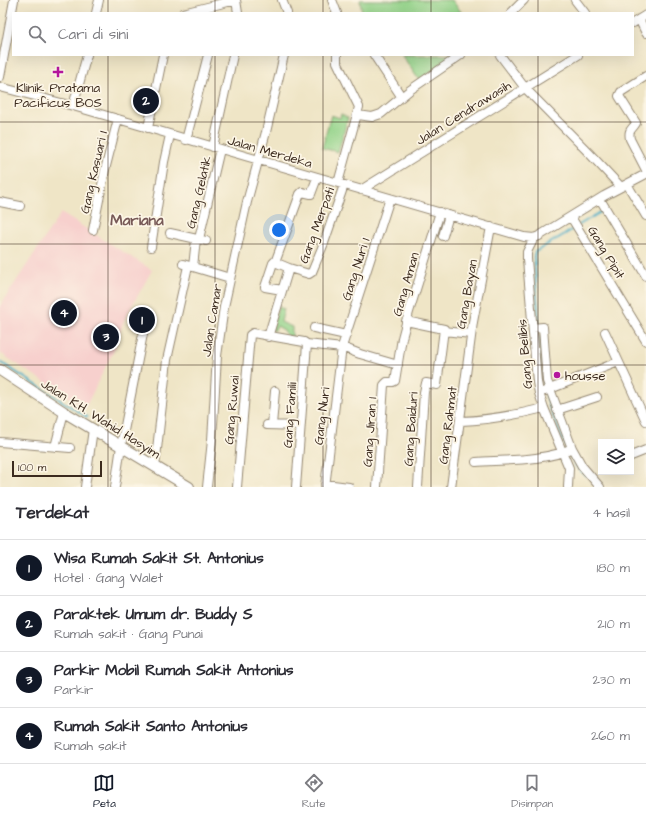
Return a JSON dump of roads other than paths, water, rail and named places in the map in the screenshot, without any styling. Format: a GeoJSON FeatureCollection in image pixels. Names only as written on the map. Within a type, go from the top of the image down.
{"type":"FeatureCollection","features":[{"type":"Feature","properties":{"kind":"main road","name":"Jalan K.H. Wahid Hasyim"},"geometry":{"type":"LineString","coordinates":[[0,370],[93,430],[189,487]]}},
{"type":"Feature","properties":{"kind":"street"},"geometry":{"type":"LineString","coordinates":[[0,77],[14,0]]}},
{"type":"Feature","properties":{"kind":"street"},"geometry":{"type":"LineString","coordinates":[[96,12],[99,0]]}},
{"type":"Feature","properties":{"kind":"street"},"geometry":{"type":"LineString","coordinates":[[199,0],[201,9]]}},
{"type":"Feature","properties":{"kind":"street"},"geometry":{"type":"LineString","coordinates":[[188,12],[201,9],[216,9],[236,0],[238,12]]}},
{"type":"Feature","properties":{"kind":"street"},"geometry":{"type":"LineString","coordinates":[[282,0],[287,12]]}},
{"type":"Feature","properties":{"kind":"street"},"geometry":{"type":"LineString","coordinates":[[332,0],[337,12]]}},
{"type":"Feature","properties":{"kind":"street"},"geometry":{"type":"LineString","coordinates":[[512,12],[524,0]]}},
{"type":"Feature","properties":{"kind":"street"},"geometry":{"type":"LineString","coordinates":[[575,0],[584,12]]}},
{"type":"Feature","properties":{"kind":"street"},"geometry":{"type":"LineString","coordinates":[[639,19],[646,33]]}},
{"type":"Feature","properties":{"kind":"street"},"geometry":{"type":"LineString","coordinates":[[73,106],[87,56]]}},
{"type":"Feature","properties":{"kind":"street"},"geometry":{"type":"LineString","coordinates":[[148,128],[163,56]]}},
{"type":"Feature","properties":{"kind":"street"},"geometry":{"type":"LineString","coordinates":[[186,140],[208,56]]}},
{"type":"Feature","properties":{"kind":"street","name":"Gang Gelatik"},"geometry":{"type":"LineString","coordinates":[[156,467],[167,360],[188,266],[200,240],[233,56]]}},
{"type":"Feature","properties":{"kind":"street","name":"Jalan Camar"},"geometry":{"type":"LineString","coordinates":[[207,487],[212,440],[217,356],[222,318],[247,202],[284,56]]}},
{"type":"Feature","properties":{"kind":"street"},"geometry":{"type":"LineString","coordinates":[[337,56],[337,62],[359,106],[341,184]]}},
{"type":"Feature","properties":{"kind":"street"},"geometry":{"type":"LineString","coordinates":[[375,56],[401,96]]}},
{"type":"Feature","properties":{"kind":"street"},"geometry":{"type":"LineString","coordinates":[[358,115],[372,117],[378,116],[401,96],[460,56]]}},
{"type":"Feature","properties":{"kind":"street"},"geometry":{"type":"LineString","coordinates":[[501,56],[525,88],[624,186],[646,216]]}},
{"type":"Feature","properties":{"kind":"street","name":"Jalan Cendrawasih"},"geometry":{"type":"LineString","coordinates":[[361,190],[576,56]]}},
{"type":"Feature","properties":{"kind":"street"},"geometry":{"type":"LineString","coordinates":[[646,76],[621,92],[619,96],[636,123],[631,128],[629,134],[630,139],[646,170]]}},
{"type":"Feature","properties":{"kind":"street","name":"Jalan Merdeka"},"geometry":{"type":"LineString","coordinates":[[0,87],[73,106],[258,160],[316,180],[341,184],[521,237],[534,238]]}},
{"type":"Feature","properties":{"kind":"street","name":"Gang Kasuari 1"},"geometry":{"type":"LineString","coordinates":[[93,230],[105,170],[118,119]]}},
{"type":"Feature","properties":{"kind":"street"},"geometry":{"type":"LineString","coordinates":[[151,247],[164,162],[170,135]]}},
{"type":"Feature","properties":{"kind":"street"},"geometry":{"type":"LineString","coordinates":[[534,238],[602,203],[624,186],[646,174]]}},
{"type":"Feature","properties":{"kind":"street"},"geometry":{"type":"LineString","coordinates":[[282,290],[266,288],[265,286],[300,194],[302,192],[311,194],[316,180]]}},
{"type":"Feature","properties":{"kind":"street","name":"Gang Merpati"},"geometry":{"type":"LineString","coordinates":[[289,268],[309,274],[312,272],[324,243],[341,184]]}},
{"type":"Feature","properties":{"kind":"street","name":"Gang Nuri 1"},"geometry":{"type":"LineString","coordinates":[[342,348],[390,198]]}},
{"type":"Feature","properties":{"kind":"street"},"geometry":{"type":"LineString","coordinates":[[0,202],[20,206]]}},
{"type":"Feature","properties":{"kind":"street"},"geometry":{"type":"LineString","coordinates":[[602,203],[646,276]]}},
{"type":"Feature","properties":{"kind":"street","name":"Gang Aman"},"geometry":{"type":"LineString","coordinates":[[398,365],[406,321],[440,212]]}},
{"type":"Feature","properties":{"kind":"street"},"geometry":{"type":"LineString","coordinates":[[443,236],[449,215]]}},
{"type":"Feature","properties":{"kind":"street","name":"Gang Pipit"},"geometry":{"type":"LineString","coordinates":[[573,219],[646,341]]}},
{"type":"Feature","properties":{"kind":"street","name":"Gang Bayan"},"geometry":{"type":"LineString","coordinates":[[466,365],[491,227]]}},
{"type":"Feature","properties":{"kind":"street"},"geometry":{"type":"LineString","coordinates":[[170,233],[200,240]]}},
{"type":"Feature","properties":{"kind":"street","name":"Gang Belibis"},"geometry":{"type":"LineString","coordinates":[[534,238],[527,256],[539,353],[546,378],[544,408],[568,450],[568,487]]}},
{"type":"Feature","properties":{"kind":"street"},"geometry":{"type":"LineString","coordinates":[[276,260],[277,263],[289,268],[268,337],[342,348],[398,365]]}},
{"type":"Feature","properties":{"kind":"street"},"geometry":{"type":"LineString","coordinates":[[188,266],[230,278]]}},
{"type":"Feature","properties":{"kind":"street"},"geometry":{"type":"LineString","coordinates":[[406,321],[444,329],[444,331],[471,334]]}},
{"type":"Feature","properties":{"kind":"street"},"geometry":{"type":"LineString","coordinates":[[314,328],[346,335]]}},
{"type":"Feature","properties":{"kind":"street","name":"Gang Baiduri"},"geometry":{"type":"LineString","coordinates":[[418,487],[424,392],[426,383],[437,385],[444,331]]}},
{"type":"Feature","properties":{"kind":"street"},"geometry":{"type":"LineString","coordinates":[[605,332],[646,421]]}},
{"type":"Feature","properties":{"kind":"street","name":"Gang Ruwai"},"geometry":{"type":"LineString","coordinates":[[237,487],[250,336],[253,333],[268,337]]}},
{"type":"Feature","properties":{"kind":"street"},"geometry":{"type":"LineString","coordinates":[[115,487],[120,446],[143,334]]}},
{"type":"Feature","properties":{"kind":"street","name":"Gang Famili"},"geometry":{"type":"LineString","coordinates":[[296,487],[307,344]]}},
{"type":"Feature","properties":{"kind":"street","name":"Gang Nuri"},"geometry":{"type":"LineString","coordinates":[[325,486],[342,348]]}},
{"type":"Feature","properties":{"kind":"street"},"geometry":{"type":"LineString","coordinates":[[600,487],[568,450],[557,410],[545,391],[618,362]]}},
{"type":"Feature","properties":{"kind":"street","name":"Gang Jiran 1"},"geometry":{"type":"LineString","coordinates":[[377,487],[384,385],[387,382],[395,381],[398,365]]}},
{"type":"Feature","properties":{"kind":"street","name":"Gang Rahmat"},"geometry":{"type":"LineString","coordinates":[[451,487],[461,421],[466,365]]}},
{"type":"Feature","properties":{"kind":"street"},"geometry":{"type":"LineString","coordinates":[[275,392],[269,425],[300,426]]}},
{"type":"Feature","properties":{"kind":"street"},"geometry":{"type":"LineString","coordinates":[[557,410],[598,397]]}},
{"type":"Feature","properties":{"kind":"street"},"geometry":{"type":"LineString","coordinates":[[461,421],[490,420],[544,408]]}},
{"type":"Feature","properties":{"kind":"street"},"geometry":{"type":"LineString","coordinates":[[55,447],[64,412]]}},
{"type":"Feature","properties":{"kind":"street"},"geometry":{"type":"LineString","coordinates":[[85,487],[93,430]]}},
{"type":"Feature","properties":{"kind":"street"},"geometry":{"type":"LineString","coordinates":[[0,442],[70,448]]}},
{"type":"Feature","properties":{"kind":"street"},"geometry":{"type":"LineString","coordinates":[[476,462],[539,458],[568,450]]}},
{"type":"Feature","properties":{"kind":"street"},"geometry":{"type":"LineString","coordinates":[[634,455],[646,450]]}},
{"type":"Feature","properties":{"kind":"street"},"geometry":{"type":"LineString","coordinates":[[325,486],[349,487]]}},
{"type":"Feature","properties":{"kind":"waterway"},"geometry":{"type":"LineString","coordinates":[[579,225],[604,210]]}},
{"type":"Feature","properties":{"kind":"waterway"},"geometry":{"type":"LineString","coordinates":[[539,325],[534,256],[535,252],[575,228]]}},
{"type":"Feature","properties":{"kind":"waterway"},"geometry":{"type":"LineString","coordinates":[[540,337],[542,377],[545,389]]}},
{"type":"Feature","properties":{"kind":"waterway"},"geometry":{"type":"LineString","coordinates":[[0,362],[87,417]]}},
{"type":"Feature","properties":{"kind":"waterway"},"geometry":{"type":"LineString","coordinates":[[546,393],[549,406],[567,449]]}},
{"type":"Feature","properties":{"kind":"waterway"},"geometry":{"type":"LineString","coordinates":[[569,453],[574,464],[586,476]]}},
{"type":"Feature","properties":{"kind":"place","name":"Klinik Pratama Pacificus BOS"},"geometry":{"type":"Point","coordinates":[58,72]}},
{"type":"Feature","properties":{"kind":"place","name":"Paraktek Umum dr. Buddy S"},"geometry":{"type":"Point","coordinates":[146,101]}},
{"type":"Feature","properties":{"kind":"place","name":"Rumah Sakit Santo Antonius"},"geometry":{"type":"Point","coordinates":[64,313]}},
{"type":"Feature","properties":{"kind":"place","name":"Wisa Rumah Sakit St. Antonius"},"geometry":{"type":"Point","coordinates":[142,320]}},
{"type":"Feature","properties":{"kind":"place","name":"Parkir Mobil Rumah Sakit Antonius"},"geometry":{"type":"Point","coordinates":[106,337]}},
{"type":"Feature","properties":{"kind":"place","name":"housse"},"geometry":{"type":"Point","coordinates":[557,375]}},
{"type":"Feature","properties":{"kind":"district","name":"Mariana"},"geometry":{"type":"Point","coordinates":[137,220]}}]}
